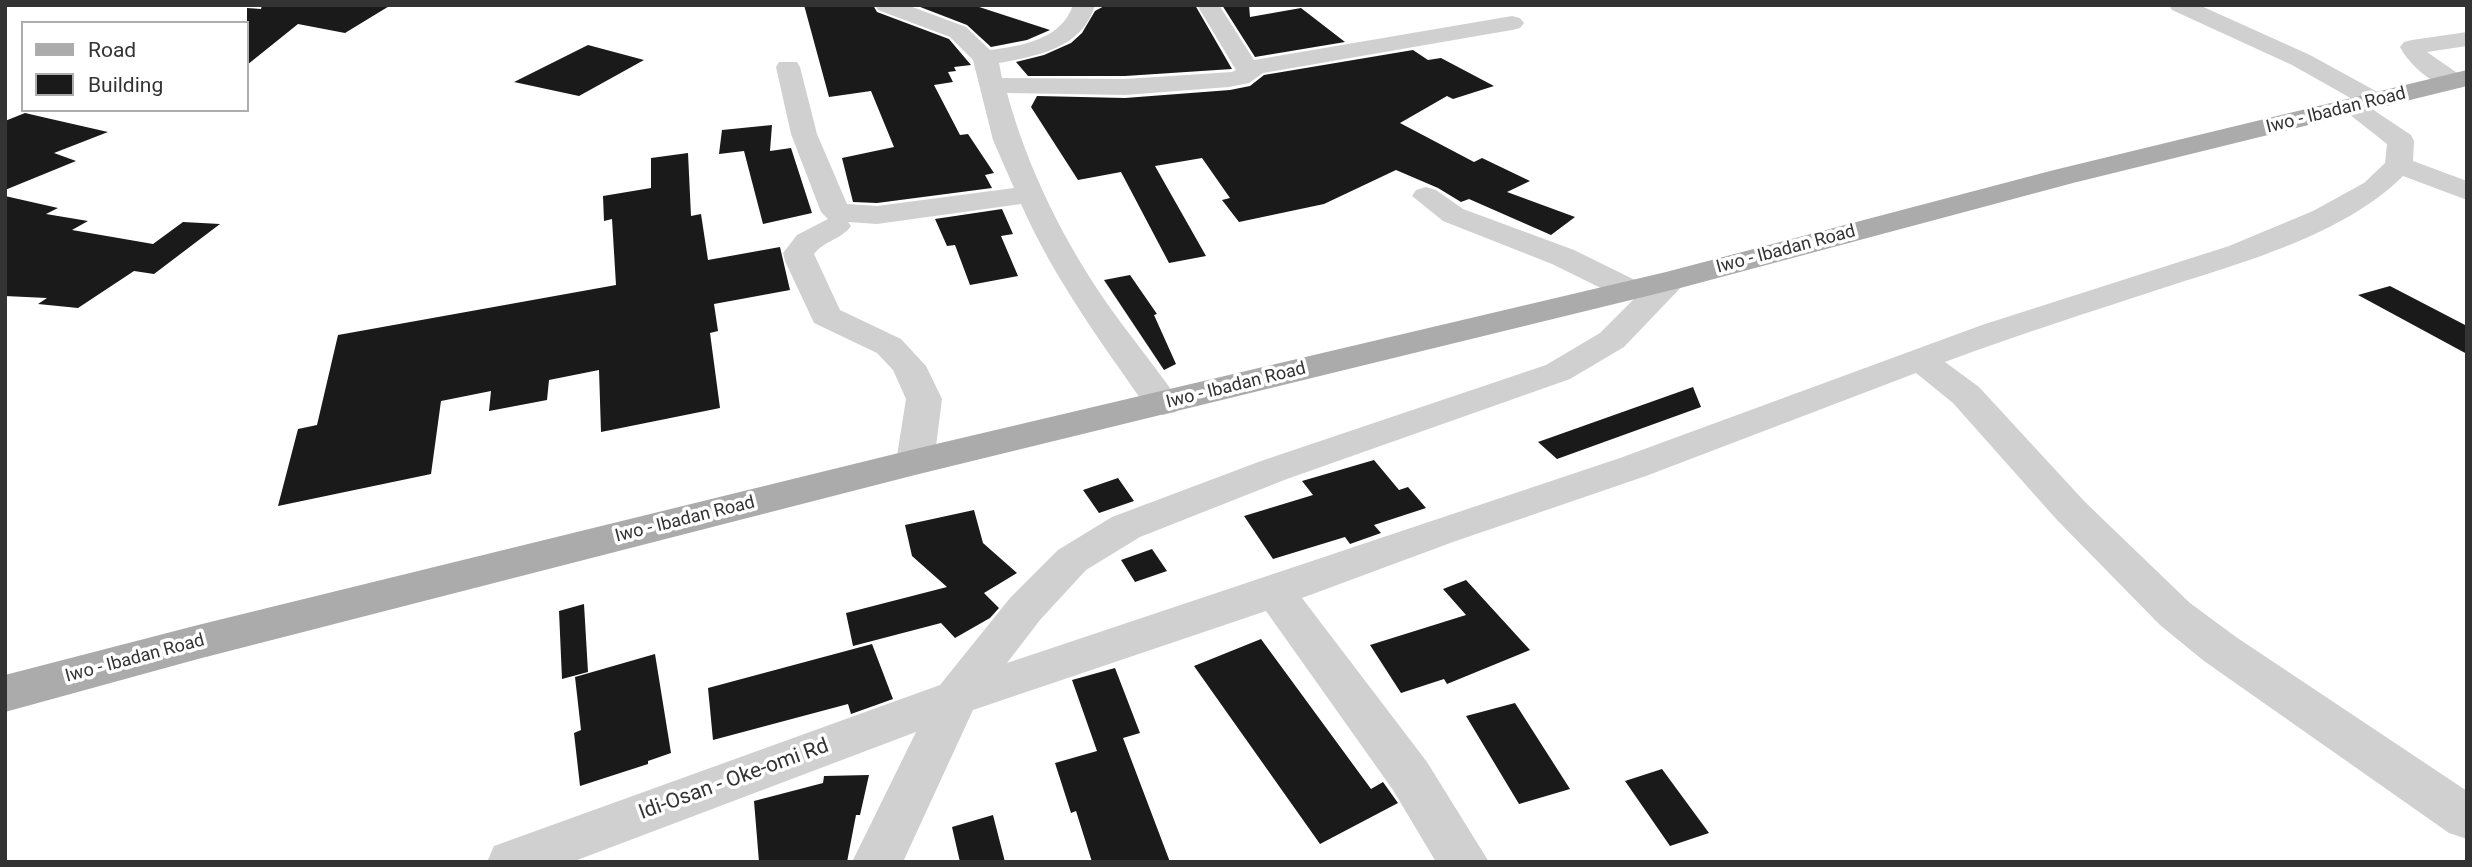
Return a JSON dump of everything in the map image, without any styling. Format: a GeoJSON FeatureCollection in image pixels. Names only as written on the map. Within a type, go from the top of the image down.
{"type":"FeatureCollection","features":[{"type":"Feature","properties":{"kind":"main road","name":"Iwo - Ibadan Road"},"geometry":{"type":"LineString","coordinates":[[5,694],[198,642],[915,463],[1672,280],[2064,176],[2460,80]]}},
{"type":"Feature","properties":{"kind":"street"},"geometry":{"type":"LineString","coordinates":[[886,5],[958,32],[985,58],[1006,140],[1030,194],[1080,286],[1163,404]]}},
{"type":"Feature","properties":{"kind":"street"},"geometry":{"type":"LineString","coordinates":[[985,58],[1029,52],[1065,34],[1081,16],[1084,5]]}},
{"type":"Feature","properties":{"kind":"street"},"geometry":{"type":"LineString","coordinates":[[1208,5],[1248,71]]}},
{"type":"Feature","properties":{"kind":"street"},"geometry":{"type":"LineString","coordinates":[[2180,5],[2301,60],[2364,104],[2401,141],[2399,165],[2467,191]]}},
{"type":"Feature","properties":{"kind":"street"},"geometry":{"type":"LineString","coordinates":[[992,85],[1189,85],[1240,78],[1256,67],[1512,23]]}},
{"type":"Feature","properties":{"kind":"street"},"geometry":{"type":"LineString","coordinates":[[2460,80],[2418,58],[2412,47],[2467,39]]}},
{"type":"Feature","properties":{"kind":"street"},"geometry":{"type":"LineString","coordinates":[[788,67],[804,134],[836,212],[877,215],[1030,194]]}},
{"type":"Feature","properties":{"kind":"street","name":"Idi-Osan - Oke-omi Rd"},"geometry":{"type":"LineString","coordinates":[[512,862],[956,698],[1275,592],[1439,532],[1633,467],[1920,360],[2240,253],[2323,218],[2354,201],[2374,189],[2399,165]]}},
{"type":"Feature","properties":{"kind":"street"},"geometry":{"type":"LineString","coordinates":[[1426,196],[1453,215],[1541,247],[1630,290]]}},
{"type":"Feature","properties":{"kind":"street"},"geometry":{"type":"LineString","coordinates":[[836,226],[808,241],[798,253],[802,268],[818,295],[826,316],[890,346],[909,366],[924,399],[915,463]]}},
{"type":"Feature","properties":{"kind":"street"},"geometry":{"type":"LineString","coordinates":[[877,862],[956,698],[1025,610],[1072,560],[1126,527],[1274,470],[1558,372],[1612,340],[1672,280]]}},
{"type":"Feature","properties":{"kind":"street"},"geometry":{"type":"LineString","coordinates":[[1920,360],[1966,395],[2071,511],[2175,614],[2231,657],[2467,818]]}},
{"type":"Feature","properties":{"kind":"street"},"geometry":{"type":"LineString","coordinates":[[1275,592],[1346,693],[1410,776],[1464,862]]}},
{"type":"Feature","properties":{"kind":"building"},"geometry":{"type":"Polygon","coordinates":[[[262,5],[391,5],[345,33],[298,24],[248,64],[247,8],[261,9],[262,5]]]}},
{"type":"Feature","properties":{"kind":"building"},"geometry":{"type":"Polygon","coordinates":[[[804,5],[873,5],[877,12],[949,39],[971,65],[954,67],[956,71],[948,72],[953,82],[934,85],[960,135],[968,134],[994,173],[985,175],[992,188],[877,203],[853,202],[842,158],[894,147],[871,91],[829,97],[804,5]]]}},
{"type":"Feature","properties":{"kind":"building"},"geometry":{"type":"Polygon","coordinates":[[[915,5],[973,5],[1050,30],[1027,40],[991,47],[967,25],[915,5]]]}},
{"type":"Feature","properties":{"kind":"building"},"geometry":{"type":"Polygon","coordinates":[[[1106,5],[1195,5],[1232,69],[1125,76],[1028,76],[1016,62],[1044,55],[1071,43],[1082,33],[1095,11],[1106,5]]]}},
{"type":"Feature","properties":{"kind":"building"},"geometry":{"type":"Polygon","coordinates":[[[1222,5],[1249,5],[1250,17],[1301,8],[1345,42],[1255,57],[1222,5]]]}},
{"type":"Feature","properties":{"kind":"building"},"geometry":{"type":"Polygon","coordinates":[[[588,45],[644,60],[579,96],[514,82],[588,45]]]}},
{"type":"Feature","properties":{"kind":"building"},"geometry":{"type":"Polygon","coordinates":[[[1413,50],[1428,60],[1441,58],[1494,86],[1453,99],[1447,96],[1400,123],[1474,162],[1482,158],[1530,181],[1507,192],[1575,217],[1551,235],[1469,199],[1461,202],[1438,188],[1396,170],[1324,204],[1239,222],[1222,200],[1230,198],[1202,158],[1155,166],[1206,256],[1169,263],[1121,172],[1078,180],[1031,107],[1037,96],[1125,98],[1230,90],[1250,86],[1264,75],[1413,50]]]}},
{"type":"Feature","properties":{"kind":"building"},"geometry":{"type":"Polygon","coordinates":[[[25,113],[108,132],[54,153],[76,161],[5,190],[5,121],[25,113]]]}},
{"type":"Feature","properties":{"kind":"building"},"geometry":{"type":"Polygon","coordinates":[[[772,125],[770,151],[791,148],[812,213],[763,224],[744,151],[719,154],[722,130],[772,125]]]}},
{"type":"Feature","properties":{"kind":"building"},"geometry":{"type":"Polygon","coordinates":[[[688,153],[691,216],[701,214],[708,260],[780,247],[790,290],[714,304],[718,331],[710,333],[720,408],[601,432],[599,370],[549,380],[547,400],[489,411],[491,391],[441,401],[431,474],[278,506],[298,429],[317,425],[338,335],[616,285],[612,219],[604,221],[603,196],[651,188],[651,158],[688,153]]]}},
{"type":"Feature","properties":{"kind":"building"},"geometry":{"type":"Polygon","coordinates":[[[5,196],[58,208],[46,214],[88,221],[72,230],[153,244],[183,222],[220,224],[154,274],[134,271],[78,308],[38,304],[47,298],[5,296],[5,196]]]}},
{"type":"Feature","properties":{"kind":"building"},"geometry":{"type":"Polygon","coordinates":[[[1002,209],[1013,234],[1001,236],[1018,276],[970,285],[955,245],[947,246],[935,219],[1002,209]]]}},
{"type":"Feature","properties":{"kind":"building"},"geometry":{"type":"Polygon","coordinates":[[[1130,275],[1157,314],[1154,315],[1176,364],[1164,370],[1104,280],[1130,275]]]}},
{"type":"Feature","properties":{"kind":"building"},"geometry":{"type":"Polygon","coordinates":[[[2390,286],[2467,326],[2467,354],[2358,295],[2390,286]]]}},
{"type":"Feature","properties":{"kind":"building"},"geometry":{"type":"Polygon","coordinates":[[[1693,387],[1701,407],[1557,459],[1538,442],[1693,387]]]}},
{"type":"Feature","properties":{"kind":"building"},"geometry":{"type":"Polygon","coordinates":[[[1374,460],[1399,490],[1408,487],[1426,508],[1374,525],[1381,533],[1350,544],[1345,537],[1273,559],[1244,516],[1313,495],[1302,481],[1374,460]]]}},
{"type":"Feature","properties":{"kind":"building"},"geometry":{"type":"Polygon","coordinates":[[[1118,478],[1134,501],[1099,513],[1083,490],[1118,478]]]}},
{"type":"Feature","properties":{"kind":"building"},"geometry":{"type":"Polygon","coordinates":[[[974,510],[983,543],[1017,573],[984,593],[999,608],[990,618],[955,638],[941,623],[853,646],[846,613],[947,587],[912,556],[905,525],[974,510]]]}},
{"type":"Feature","properties":{"kind":"building"},"geometry":{"type":"Polygon","coordinates":[[[1152,549],[1167,571],[1135,582],[1121,560],[1152,549]]]}},
{"type":"Feature","properties":{"kind":"building"},"geometry":{"type":"Polygon","coordinates":[[[1466,580],[1530,650],[1447,684],[1444,679],[1401,693],[1370,645],[1466,615],[1443,589],[1466,580]]]}},
{"type":"Feature","properties":{"kind":"building"},"geometry":{"type":"Polygon","coordinates":[[[584,604],[588,672],[562,679],[559,611],[584,604]]]}},
{"type":"Feature","properties":{"kind":"building"},"geometry":{"type":"Polygon","coordinates":[[[1261,639],[1371,789],[1383,782],[1398,803],[1320,844],[1194,666],[1261,639]]]}},
{"type":"Feature","properties":{"kind":"building"},"geometry":{"type":"Polygon","coordinates":[[[872,644],[893,699],[851,714],[848,704],[713,740],[708,688],[872,644]]]}},
{"type":"Feature","properties":{"kind":"building"},"geometry":{"type":"Polygon","coordinates":[[[655,654],[671,753],[648,761],[648,764],[580,786],[574,733],[581,730],[575,677],[655,654]]]}},
{"type":"Feature","properties":{"kind":"building"},"geometry":{"type":"Polygon","coordinates":[[[1115,668],[1140,733],[1123,738],[1170,862],[1092,862],[1076,811],[1071,813],[1055,763],[1097,751],[1072,680],[1115,668]]]}},
{"type":"Feature","properties":{"kind":"building"},"geometry":{"type":"Polygon","coordinates":[[[1515,703],[1570,789],[1519,804],[1466,716],[1515,703]]]}},
{"type":"Feature","properties":{"kind":"building"},"geometry":{"type":"Polygon","coordinates":[[[1662,769],[1709,833],[1670,846],[1625,781],[1662,769]]]}},
{"type":"Feature","properties":{"kind":"building"},"geometry":{"type":"Polygon","coordinates":[[[869,775],[860,815],[856,815],[847,862],[759,862],[754,801],[823,783],[824,776],[869,775]]]}},
{"type":"Feature","properties":{"kind":"building"},"geometry":{"type":"Polygon","coordinates":[[[993,815],[1005,862],[960,862],[952,827],[993,815]]]}}]}
